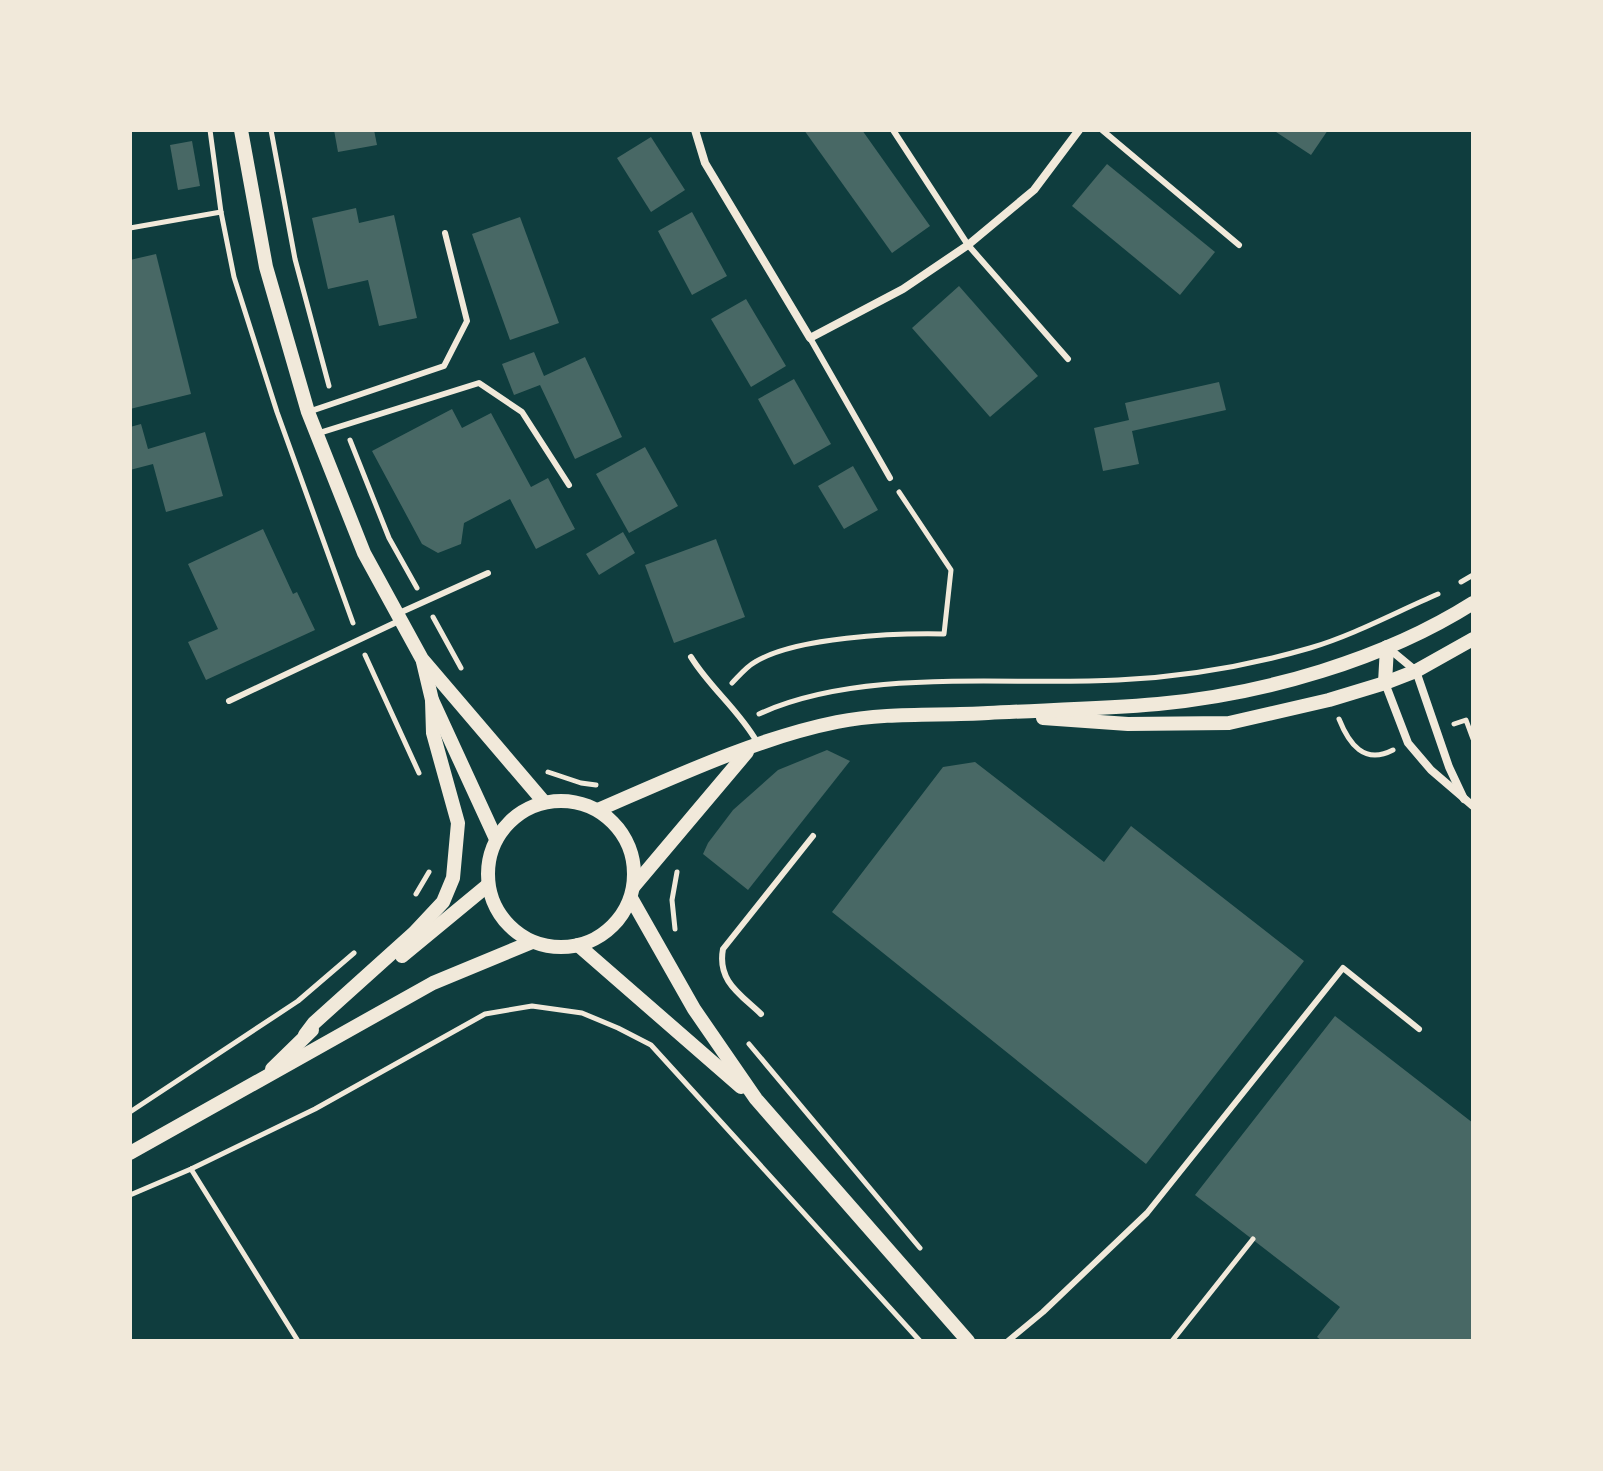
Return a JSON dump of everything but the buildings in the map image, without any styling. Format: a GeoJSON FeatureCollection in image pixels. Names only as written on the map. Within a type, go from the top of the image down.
{"type":"FeatureCollection","features":[{"type":"Feature","properties":{"kind":"street"},"geometry":{"type":"LineString","coordinates":[[241,130],[266,267],[308,412],[364,553],[422,659],[544,802]]}},
{"type":"Feature","properties":{"kind":"street"},"geometry":{"type":"LineString","coordinates":[[695,130],[705,163],[810,338],[903,289],[968,245],[1034,190],[1079,130]]}},
{"type":"Feature","properties":{"kind":"street"},"geometry":{"type":"LineString","coordinates":[[979,714],[1160,704],[1226,694],[1321,671],[1387,647],[1473,603]]}},
{"type":"Feature","properties":{"kind":"street"},"geometry":{"type":"LineString","coordinates":[[598,810],[693,769],[837,722],[920,713],[1128,724],[1229,723],[1331,700],[1385,683],[1416,671],[1473,639]]}},
{"type":"Feature","properties":{"kind":"street"},"geometry":{"type":"LineString","coordinates":[[1387,647],[1416,671],[1449,767],[1464,799]]}},
{"type":"Feature","properties":{"kind":"street"},"geometry":{"type":"LineString","coordinates":[[1387,647],[1385,683],[1408,743],[1431,770],[1473,806]]}},
{"type":"Feature","properties":{"kind":"street"},"geometry":{"type":"LineString","coordinates":[[422,659],[432,700],[496,839]]}},
{"type":"Feature","properties":{"kind":"street"},"geometry":{"type":"LineString","coordinates":[[305,1035],[443,902],[453,878],[458,823],[433,733],[432,700]]}},
{"type":"Feature","properties":{"kind":"street"},"geometry":{"type":"LineString","coordinates":[[754,747],[708,795],[632,892],[620,918],[603,934],[578,945],[556,947],[532,942],[516,932],[498,913],[488,885],[487,866],[496,839],[515,816],[544,802],[570,800],[598,810],[617,826],[630,847],[634,868],[632,892],[694,1009],[756,1099],[968,1341]]}},
{"type":"Feature","properties":{"kind":"street"},"geometry":{"type":"LineString","coordinates":[[259,1082],[305,1035],[488,885]]}},
{"type":"Feature","properties":{"kind":"street"},"geometry":{"type":"LineString","coordinates":[[130,1153],[433,983],[532,942]]}},
{"type":"Feature","properties":{"kind":"street"},"geometry":{"type":"LineString","coordinates":[[578,945],[756,1099]]}},
{"type":"Feature","properties":{"kind":"lane"},"geometry":{"type":"LineString","coordinates":[[893,130],[968,245],[1068,359]]}},
{"type":"Feature","properties":{"kind":"lane"},"geometry":{"type":"LineString","coordinates":[[1102,130],[1239,245]]}},
{"type":"Feature","properties":{"kind":"lane"},"geometry":{"type":"LineString","coordinates":[[308,412],[444,366],[467,321],[445,233]]}},
{"type":"Feature","properties":{"kind":"lane"},"geometry":{"type":"LineString","coordinates":[[810,338],[890,478]]}},
{"type":"Feature","properties":{"kind":"lane"},"geometry":{"type":"LineString","coordinates":[[316,434],[479,383],[522,412],[569,485]]}},
{"type":"Feature","properties":{"kind":"lane"},"geometry":{"type":"LineString","coordinates":[[229,701],[488,573]]}},
{"type":"Feature","properties":{"kind":"lane"},"geometry":{"type":"LineString","coordinates":[[691,657],[701,674],[745,720],[754,747]]}},
{"type":"Feature","properties":{"kind":"lane"},"geometry":{"type":"LineString","coordinates":[[761,1014],[725,979],[721,963],[723,949],[813,836]]}},
{"type":"Feature","properties":{"kind":"lane"},"geometry":{"type":"LineString","coordinates":[[1008,1341],[1147,1213],[1343,968],[1419,1029]]}},
{"type":"Feature","properties":{"kind":"path"},"geometry":{"type":"LineString","coordinates":[[210,130],[234,277],[277,412],[359,639],[421,777]]}},
{"type":"Feature","properties":{"kind":"path"},"geometry":{"type":"LineString","coordinates":[[271,130],[295,259]]}},
{"type":"Feature","properties":{"kind":"path"},"geometry":{"type":"LineString","coordinates":[[130,228],[221,212]]}},
{"type":"Feature","properties":{"kind":"path"},"geometry":{"type":"LineString","coordinates":[[720,693],[755,662],[808,645],[896,633],[944,634],[951,570],[890,478]]}},
{"type":"Feature","properties":{"kind":"path"},"geometry":{"type":"LineString","coordinates":[[1454,586],[1473,575]]}},
{"type":"Feature","properties":{"kind":"path"},"geometry":{"type":"LineString","coordinates":[[745,720],[785,702],[866,686],[1119,680],[1220,669],[1312,647],[1444,592]]}},
{"type":"Feature","properties":{"kind":"path"},"geometry":{"type":"LineString","coordinates":[[412,900],[432,865]]}},
{"type":"Feature","properties":{"kind":"path"},"geometry":{"type":"LineString","coordinates":[[678,870],[672,900],[675,930],[681,942]]}},
{"type":"Feature","properties":{"kind":"path"},"geometry":{"type":"LineString","coordinates":[[130,1112],[298,1001],[357,950]]}},
{"type":"Feature","properties":{"kind":"path"},"geometry":{"type":"LineString","coordinates":[[130,1195],[315,1109],[485,1014],[532,1006],[582,1013],[651,1045],[920,1341]]}},
{"type":"Feature","properties":{"kind":"path"},"geometry":{"type":"LineString","coordinates":[[749,1044],[929,1258]]}},
{"type":"Feature","properties":{"kind":"path"},"geometry":{"type":"LineString","coordinates":[[191,1169],[298,1341]]}},
{"type":"Feature","properties":{"kind":"path"},"geometry":{"type":"LineString","coordinates":[[1172,1341],[1253,1239]]}}]}
